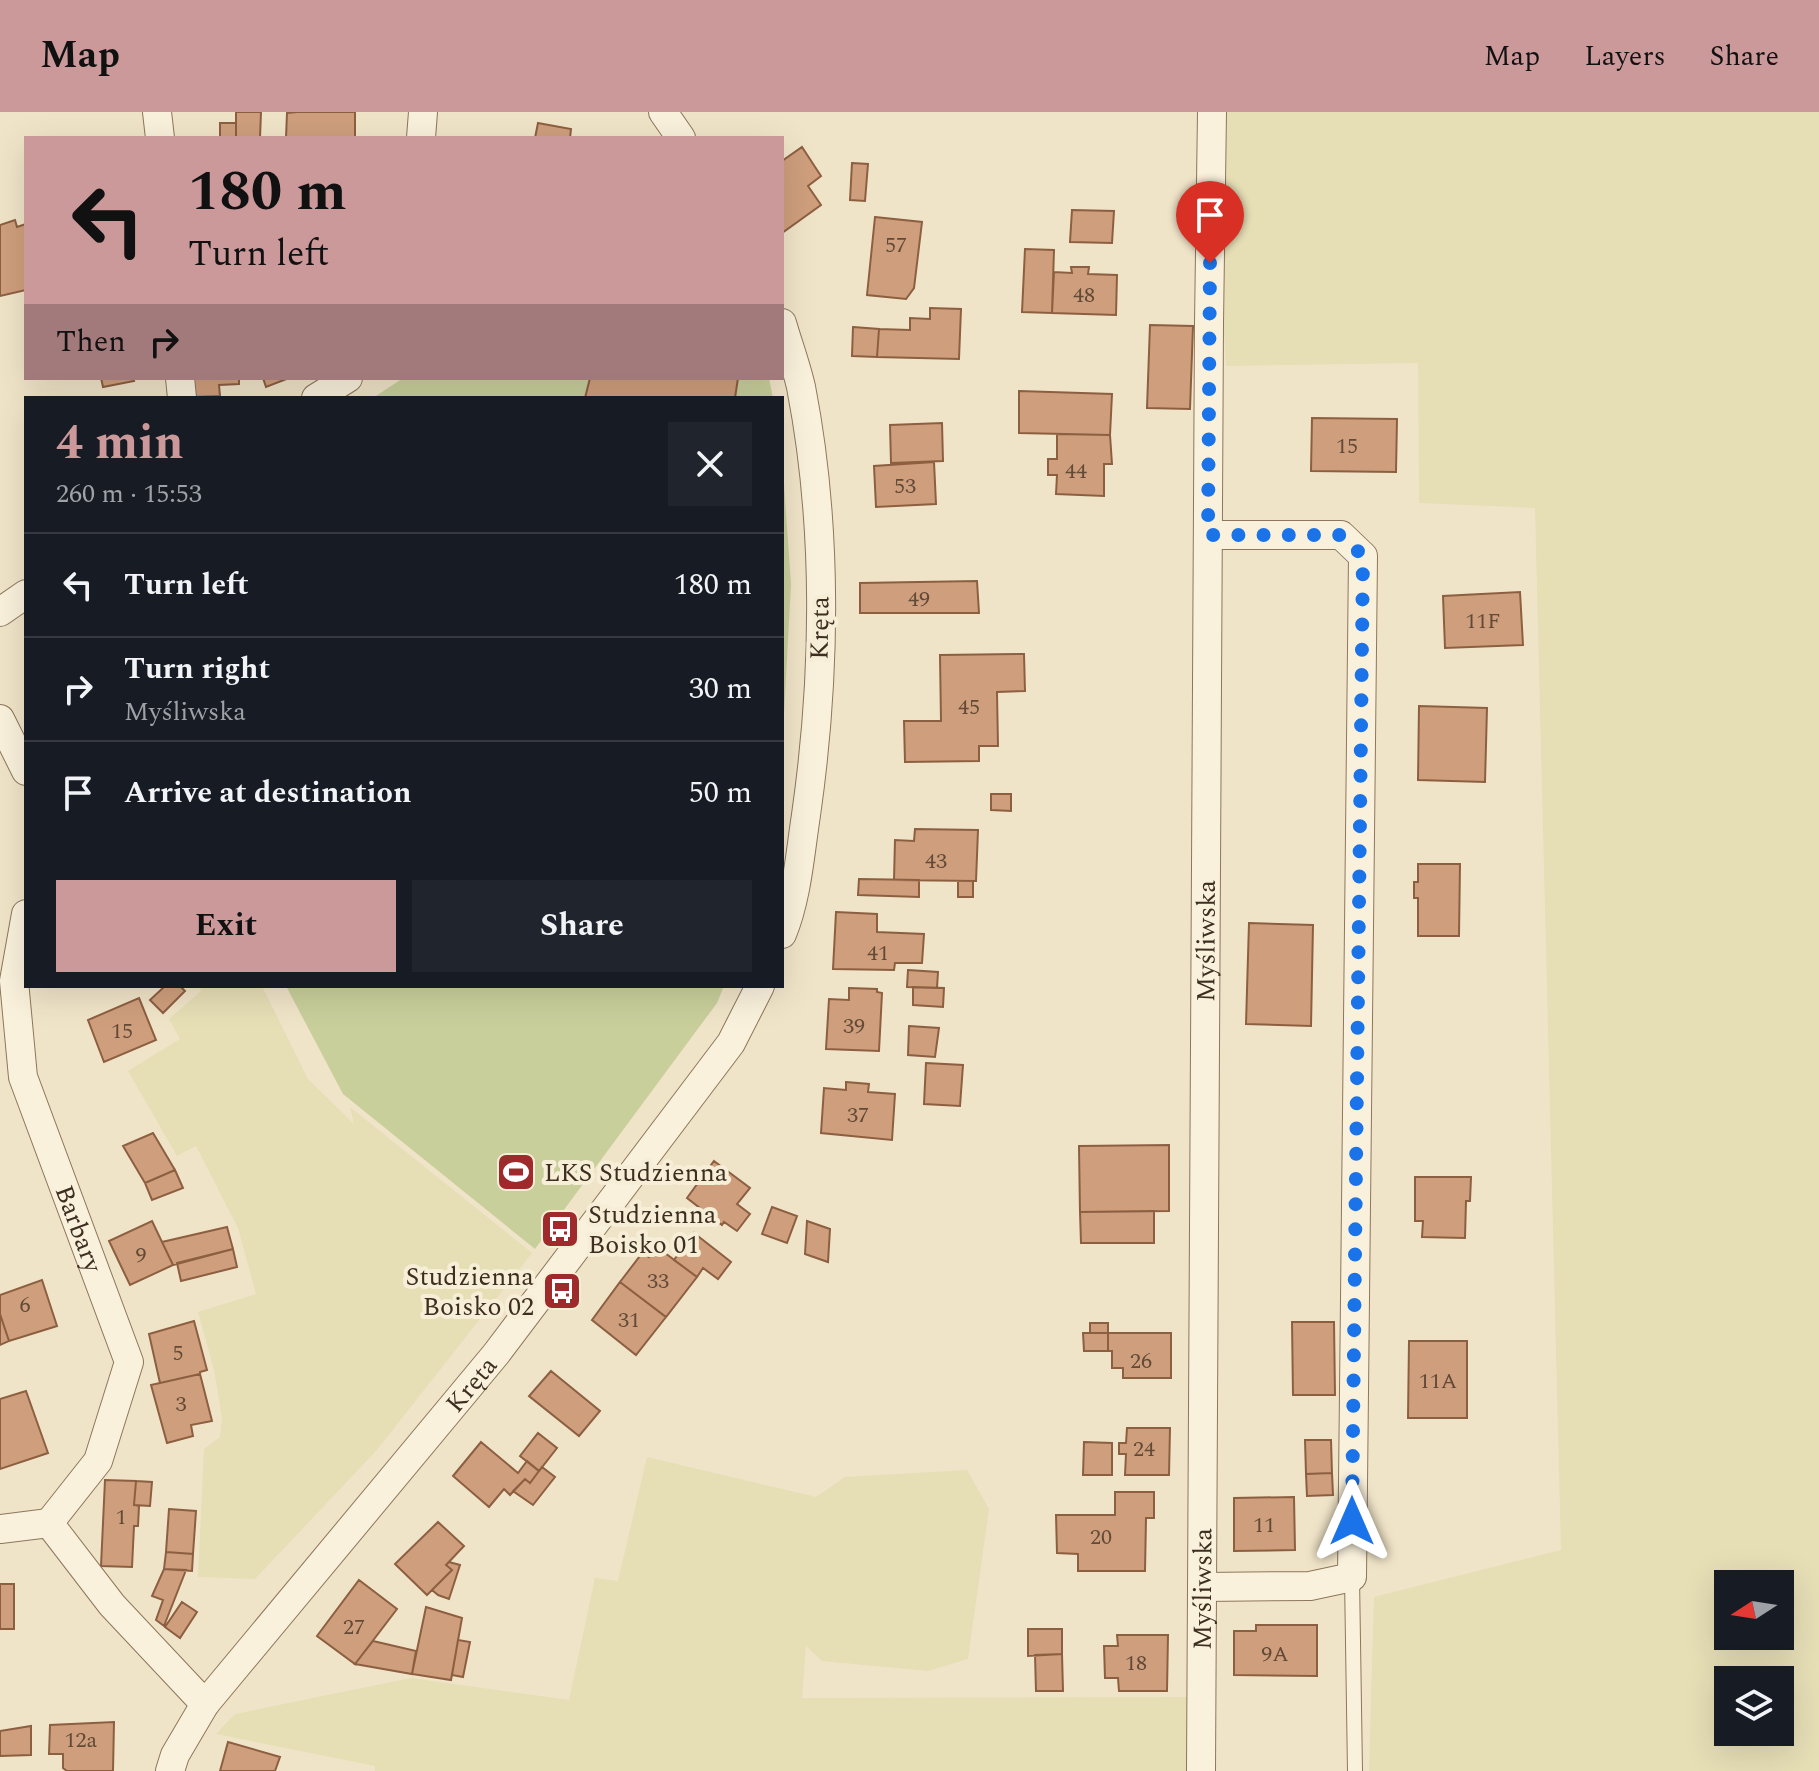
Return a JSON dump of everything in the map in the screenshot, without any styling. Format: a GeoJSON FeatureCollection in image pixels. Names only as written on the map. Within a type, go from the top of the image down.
{"type":"FeatureCollection","features":[{"type":"Feature","properties":{"kind":"street"},"geometry":{"type":"LineString","coordinates":[[157,112],[160,136]]}},
{"type":"Feature","properties":{"kind":"street"},"geometry":{"type":"LineString","coordinates":[[421,136],[423,112]]}},
{"type":"Feature","properties":{"kind":"street"},"geometry":{"type":"LineString","coordinates":[[663,112],[680,136]]}},
{"type":"Feature","properties":{"kind":"street","name":"Myśliwska"},"geometry":{"type":"LineString","coordinates":[[1201,1771],[1212,112]]}},
{"type":"Feature","properties":{"kind":"street","name":"Kręta"},"geometry":{"type":"LineString","coordinates":[[784,330],[800,384],[811,451],[819,532],[820,612],[811,783],[800,854],[784,925]]}},
{"type":"Feature","properties":{"kind":"street"},"geometry":{"type":"LineString","coordinates":[[319,396],[345,380]]}},
{"type":"Feature","properties":{"kind":"street"},"geometry":{"type":"LineString","coordinates":[[1202,1587],[1310,1586],[1352,1577],[1363,556],[1341,535],[1208,535]]}},
{"type":"Feature","properties":{"kind":"street"},"geometry":{"type":"LineString","coordinates":[[0,612],[24,595]]}},
{"type":"Feature","properties":{"kind":"street"},"geometry":{"type":"LineString","coordinates":[[0,719],[24,767]]}},
{"type":"Feature","properties":{"kind":"street","name":"Barbary"},"geometry":{"type":"LineString","coordinates":[[24,925],[14,981],[23,1077],[129,1362],[98,1461],[49,1523]]}},
{"type":"Feature","properties":{"kind":"street","name":"Kręta"},"geometry":{"type":"LineString","coordinates":[[170,1771],[175,1755],[205,1704],[496,1354],[731,1043],[759,988]]}},
{"type":"Feature","properties":{"kind":"street"},"geometry":{"type":"LineString","coordinates":[[0,1529],[49,1523],[112,1605],[205,1704]]}},
{"type":"Feature","properties":{"kind":"lane"},"geometry":{"type":"LineString","coordinates":[[1352,1577],[1355,1771]]}},
{"type":"Feature","properties":{"kind":"shaded area"},"geometry":{"type":"Polygon","coordinates":[[[1221,112],[1819,112],[1819,1771],[1369,1771],[1374,1597],[1561,1550],[1535,508],[1419,503],[1418,363],[1226,366],[1221,278],[1221,112]]]}},
{"type":"Feature","properties":{"kind":"shaded area"},"geometry":{"type":"Polygon","coordinates":[[[200,988],[263,988],[308,1079],[354,1124],[350,1107],[532,1253],[376,1451],[255,1579],[198,1577],[204,1449],[220,1437],[222,1418],[214,1370],[198,1312],[256,1294],[238,1228],[196,1146],[177,1156],[128,1071],[180,1039],[169,1019],[201,991],[200,988]]]}},
{"type":"Feature","properties":{"kind":"shaded area"},"geometry":{"type":"Polygon","coordinates":[[[647,1457],[816,1497],[845,1477],[967,1470],[989,1509],[968,1659],[928,1671],[822,1661],[806,1646],[802,1698],[1193,1697],[1192,1771],[375,1771],[375,1766],[216,1734],[235,1714],[411,1678],[569,1700],[595,1578],[618,1581],[647,1457]]]}},
{"type":"Feature","properties":{"kind":"green space"},"geometry":{"type":"Polygon","coordinates":[[[400,380],[769,380],[773,396],[376,396],[400,380]]]}},
{"type":"Feature","properties":{"kind":"green space"},"geometry":{"type":"Polygon","coordinates":[[[784,484],[791,584],[784,715],[784,484]]]}},
{"type":"Feature","properties":{"kind":"green space","name":"LKS Studzienna"},"geometry":{"type":"Polygon","coordinates":[[[287,988],[723,988],[717,1003],[535,1249],[343,1094],[287,988]]]}},
{"type":"Feature","properties":{"kind":"building"},"geometry":{"type":"Polygon","coordinates":[[[236,112],[261,112],[260,136],[236,136],[236,112]]]}},
{"type":"Feature","properties":{"kind":"building"},"geometry":{"type":"Polygon","coordinates":[[[355,112],[355,136],[286,136],[287,113],[355,112]]]}},
{"type":"Feature","properties":{"kind":"building"},"geometry":{"type":"Polygon","coordinates":[[[220,123],[236,123],[236,136],[220,136],[220,123]]]}},
{"type":"Feature","properties":{"kind":"building"},"geometry":{"type":"Polygon","coordinates":[[[538,123],[571,129],[570,136],[535,136],[538,123]]]}},
{"type":"Feature","properties":{"kind":"building"},"geometry":{"type":"Polygon","coordinates":[[[802,147],[821,176],[808,186],[821,205],[784,232],[784,160],[802,147]]]}},
{"type":"Feature","properties":{"kind":"building"},"geometry":{"type":"Polygon","coordinates":[[[852,163],[868,164],[865,201],[850,200],[852,163]]]}},
{"type":"Feature","properties":{"kind":"building"},"geometry":{"type":"Polygon","coordinates":[[[1072,210],[1114,211],[1112,243],[1070,242],[1072,210]]]}},
{"type":"Feature","properties":{"kind":"building"},"geometry":{"type":"Polygon","coordinates":[[[875,217],[922,222],[914,288],[906,299],[867,295],[875,217]]]}},
{"type":"Feature","properties":{"kind":"building"},"geometry":{"type":"Polygon","coordinates":[[[15,220],[17,227],[24,225],[24,290],[0,296],[0,225],[15,220]]]}},
{"type":"Feature","properties":{"kind":"building"},"geometry":{"type":"Polygon","coordinates":[[[1025,249],[1054,250],[1052,313],[1022,312],[1025,249]]]}},
{"type":"Feature","properties":{"kind":"building"},"geometry":{"type":"Polygon","coordinates":[[[1071,267],[1089,267],[1088,274],[1117,275],[1116,315],[1052,313],[1054,272],[1072,273],[1071,267]]]}},
{"type":"Feature","properties":{"kind":"building"},"geometry":{"type":"Polygon","coordinates":[[[930,308],[961,309],[959,359],[877,357],[879,329],[910,330],[910,318],[930,319],[930,308]]]}},
{"type":"Feature","properties":{"kind":"building"},"geometry":{"type":"Polygon","coordinates":[[[1150,325],[1193,326],[1190,409],[1147,408],[1150,325]]]}},
{"type":"Feature","properties":{"kind":"building"},"geometry":{"type":"Polygon","coordinates":[[[853,327],[879,329],[877,357],[852,356],[853,327]]]}},
{"type":"Feature","properties":{"kind":"building"},"geometry":{"type":"Polygon","coordinates":[[[101,380],[134,381],[103,387],[101,380]]]}},
{"type":"Feature","properties":{"kind":"building"},"geometry":{"type":"Polygon","coordinates":[[[193,380],[239,380],[239,384],[219,385],[220,396],[194,396],[193,380]]]}},
{"type":"Feature","properties":{"kind":"building"},"geometry":{"type":"Polygon","coordinates":[[[264,380],[284,380],[266,387],[264,380]]]}},
{"type":"Feature","properties":{"kind":"building"},"geometry":{"type":"Polygon","coordinates":[[[590,380],[738,380],[735,396],[586,396],[590,380]]]}},
{"type":"Feature","properties":{"kind":"building"},"geometry":{"type":"Polygon","coordinates":[[[1019,391],[1112,394],[1110,435],[1019,433],[1019,391]]]}},
{"type":"Feature","properties":{"kind":"building"},"geometry":{"type":"Polygon","coordinates":[[[1312,418],[1397,419],[1396,472],[1311,471],[1312,418]]]}},
{"type":"Feature","properties":{"kind":"building"},"geometry":{"type":"Polygon","coordinates":[[[942,423],[943,461],[891,463],[890,425],[942,423]]]}},
{"type":"Feature","properties":{"kind":"building"},"geometry":{"type":"Polygon","coordinates":[[[1057,434],[1110,435],[1112,464],[1104,464],[1104,496],[1056,494],[1057,475],[1048,475],[1048,459],[1057,459],[1057,434]]]}},
{"type":"Feature","properties":{"kind":"building"},"geometry":{"type":"Polygon","coordinates":[[[934,462],[936,504],[876,507],[874,466],[934,462]]]}},
{"type":"Feature","properties":{"kind":"building"},"geometry":{"type":"Polygon","coordinates":[[[977,581],[979,613],[860,613],[860,583],[977,581]]]}},
{"type":"Feature","properties":{"kind":"building"},"geometry":{"type":"Polygon","coordinates":[[[1520,592],[1523,645],[1445,648],[1443,596],[1520,592]]]}},
{"type":"Feature","properties":{"kind":"building"},"geometry":{"type":"Polygon","coordinates":[[[1024,654],[1025,691],[997,692],[998,746],[979,746],[979,761],[905,762],[904,721],[941,721],[940,655],[1024,654]]]}},
{"type":"Feature","properties":{"kind":"building"},"geometry":{"type":"Polygon","coordinates":[[[1419,706],[1487,708],[1485,782],[1418,780],[1419,706]]]}},
{"type":"Feature","properties":{"kind":"building"},"geometry":{"type":"Polygon","coordinates":[[[991,794],[1011,794],[1011,811],[991,810],[991,794]]]}},
{"type":"Feature","properties":{"kind":"building"},"geometry":{"type":"Polygon","coordinates":[[[915,829],[978,830],[976,881],[894,880],[895,840],[914,841],[915,829]]]}},
{"type":"Feature","properties":{"kind":"building"},"geometry":{"type":"Polygon","coordinates":[[[1418,864],[1460,864],[1459,936],[1418,936],[1418,898],[1414,898],[1414,882],[1418,882],[1418,864]]]}},
{"type":"Feature","properties":{"kind":"building"},"geometry":{"type":"Polygon","coordinates":[[[859,879],[919,880],[919,897],[858,895],[859,879]]]}},
{"type":"Feature","properties":{"kind":"building"},"geometry":{"type":"Polygon","coordinates":[[[958,881],[973,881],[973,897],[958,897],[958,881]]]}},
{"type":"Feature","properties":{"kind":"building"},"geometry":{"type":"Polygon","coordinates":[[[836,912],[877,914],[877,932],[924,934],[922,963],[895,963],[894,970],[833,969],[836,912]]]}},
{"type":"Feature","properties":{"kind":"building"},"geometry":{"type":"Polygon","coordinates":[[[1249,923],[1313,925],[1311,1026],[1246,1024],[1249,923]]]}},
{"type":"Feature","properties":{"kind":"building"},"geometry":{"type":"Polygon","coordinates":[[[908,970],[938,972],[937,988],[907,987],[908,970]]]}},
{"type":"Feature","properties":{"kind":"building"},"geometry":{"type":"Polygon","coordinates":[[[913,987],[944,988],[943,1007],[913,1005],[913,987]]]}},
{"type":"Feature","properties":{"kind":"building"},"geometry":{"type":"Polygon","coordinates":[[[163,988],[182,988],[185,991],[163,1013],[150,1000],[163,988]]]}},
{"type":"Feature","properties":{"kind":"building"},"geometry":{"type":"Polygon","coordinates":[[[849,988],[877,989],[882,993],[879,1051],[826,1049],[829,999],[849,1000],[849,988]]]}},
{"type":"Feature","properties":{"kind":"building"},"geometry":{"type":"Polygon","coordinates":[[[139,998],[156,1040],[104,1062],[88,1020],[139,998]]]}},
{"type":"Feature","properties":{"kind":"building"},"geometry":{"type":"Polygon","coordinates":[[[909,1026],[939,1028],[935,1057],[908,1055],[909,1026]]]}},
{"type":"Feature","properties":{"kind":"building"},"geometry":{"type":"Polygon","coordinates":[[[926,1063],[963,1065],[960,1106],[924,1104],[926,1063]]]}},
{"type":"Feature","properties":{"kind":"building"},"geometry":{"type":"Polygon","coordinates":[[[846,1082],[869,1084],[868,1092],[895,1094],[892,1140],[821,1133],[824,1088],[846,1090],[846,1082]]]}},
{"type":"Feature","properties":{"kind":"building"},"geometry":{"type":"Polygon","coordinates":[[[153,1133],[175,1170],[145,1183],[123,1146],[153,1133]]]}},
{"type":"Feature","properties":{"kind":"building"},"geometry":{"type":"Polygon","coordinates":[[[1169,1145],[1169,1211],[1080,1212],[1079,1146],[1169,1145]]]}},
{"type":"Feature","properties":{"kind":"building"},"geometry":{"type":"Polygon","coordinates":[[[714,1161],[750,1188],[737,1204],[750,1214],[737,1231],[724,1222],[722,1225],[687,1198],[714,1161]]]}},
{"type":"Feature","properties":{"kind":"building"},"geometry":{"type":"Polygon","coordinates":[[[175,1170],[183,1188],[152,1200],[145,1183],[175,1170]]]}},
{"type":"Feature","properties":{"kind":"building"},"geometry":{"type":"Polygon","coordinates":[[[1415,1177],[1471,1177],[1470,1201],[1466,1201],[1465,1238],[1422,1237],[1423,1221],[1415,1221],[1415,1177]]]}},
{"type":"Feature","properties":{"kind":"building"},"geometry":{"type":"Polygon","coordinates":[[[772,1207],[797,1216],[787,1243],[762,1234],[772,1207]]]}},
{"type":"Feature","properties":{"kind":"building"},"geometry":{"type":"Polygon","coordinates":[[[1154,1211],[1154,1243],[1081,1243],[1080,1212],[1154,1211]]]}},
{"type":"Feature","properties":{"kind":"building"},"geometry":{"type":"Polygon","coordinates":[[[152,1221],[173,1265],[130,1285],[109,1241],[152,1221]]]}},
{"type":"Feature","properties":{"kind":"building"},"geometry":{"type":"Polygon","coordinates":[[[807,1221],[830,1229],[828,1262],[805,1254],[807,1221]]]}},
{"type":"Feature","properties":{"kind":"building"},"geometry":{"type":"Polygon","coordinates":[[[227,1227],[233,1249],[173,1265],[162,1242],[227,1227]]]}},
{"type":"Feature","properties":{"kind":"building"},"geometry":{"type":"Polygon","coordinates":[[[694,1233],[731,1262],[718,1279],[703,1268],[697,1277],[674,1260],[694,1233]]]}},
{"type":"Feature","properties":{"kind":"building"},"geometry":{"type":"Polygon","coordinates":[[[657,1247],[697,1277],[666,1317],[620,1282],[643,1252],[649,1257],[657,1247]]]}},
{"type":"Feature","properties":{"kind":"building"},"geometry":{"type":"Polygon","coordinates":[[[233,1249],[237,1267],[181,1281],[177,1263],[233,1249]]]}},
{"type":"Feature","properties":{"kind":"building"},"geometry":{"type":"Polygon","coordinates":[[[42,1280],[57,1326],[9,1341],[0,1314],[0,1295],[42,1280]]]}},
{"type":"Feature","properties":{"kind":"building"},"geometry":{"type":"Polygon","coordinates":[[[620,1282],[666,1317],[636,1355],[592,1320],[620,1282]]]}},
{"type":"Feature","properties":{"kind":"building"},"geometry":{"type":"Polygon","coordinates":[[[0,1314],[9,1341],[0,1345],[0,1314]]]}},
{"type":"Feature","properties":{"kind":"building"},"geometry":{"type":"Polygon","coordinates":[[[194,1321],[207,1370],[160,1383],[149,1334],[194,1321]]]}},
{"type":"Feature","properties":{"kind":"building"},"geometry":{"type":"Polygon","coordinates":[[[1292,1322],[1334,1322],[1335,1395],[1293,1395],[1292,1322]]]}},
{"type":"Feature","properties":{"kind":"building"},"geometry":{"type":"Polygon","coordinates":[[[1090,1323],[1108,1323],[1108,1333],[1090,1333],[1090,1323]]]}},
{"type":"Feature","properties":{"kind":"building"},"geometry":{"type":"Polygon","coordinates":[[[1083,1333],[1108,1333],[1108,1351],[1084,1351],[1083,1333]]]}},
{"type":"Feature","properties":{"kind":"building"},"geometry":{"type":"Polygon","coordinates":[[[1108,1333],[1171,1333],[1171,1378],[1123,1378],[1123,1368],[1112,1368],[1108,1333]]]}},
{"type":"Feature","properties":{"kind":"building"},"geometry":{"type":"Polygon","coordinates":[[[1409,1341],[1467,1341],[1467,1418],[1408,1418],[1409,1341]]]}},
{"type":"Feature","properties":{"kind":"building"},"geometry":{"type":"Polygon","coordinates":[[[551,1371],[600,1411],[579,1436],[529,1396],[551,1371]]]}},
{"type":"Feature","properties":{"kind":"building"},"geometry":{"type":"Polygon","coordinates":[[[200,1374],[212,1421],[191,1425],[193,1436],[167,1443],[151,1385],[200,1374]]]}},
{"type":"Feature","properties":{"kind":"building"},"geometry":{"type":"Polygon","coordinates":[[[26,1391],[48,1453],[0,1469],[0,1399],[26,1391]]]}},
{"type":"Feature","properties":{"kind":"building"},"geometry":{"type":"Polygon","coordinates":[[[1127,1428],[1170,1428],[1169,1475],[1125,1475],[1126,1454],[1119,1454],[1119,1443],[1126,1443],[1127,1428]]]}},
{"type":"Feature","properties":{"kind":"building"},"geometry":{"type":"Polygon","coordinates":[[[538,1433],[557,1448],[539,1471],[520,1456],[538,1433]]]}},
{"type":"Feature","properties":{"kind":"building"},"geometry":{"type":"Polygon","coordinates":[[[1305,1440],[1331,1440],[1332,1473],[1306,1474],[1305,1440]]]}},
{"type":"Feature","properties":{"kind":"building"},"geometry":{"type":"Polygon","coordinates":[[[481,1442],[518,1473],[527,1461],[539,1471],[530,1483],[525,1479],[510,1495],[504,1489],[489,1507],[453,1476],[481,1442]]]}},
{"type":"Feature","properties":{"kind":"building"},"geometry":{"type":"Polygon","coordinates":[[[1084,1442],[1112,1443],[1112,1475],[1083,1475],[1084,1442]]]}},
{"type":"Feature","properties":{"kind":"building"},"geometry":{"type":"Polygon","coordinates":[[[542,1467],[555,1477],[533,1505],[513,1491],[525,1479],[530,1483],[542,1467]]]}},
{"type":"Feature","properties":{"kind":"building"},"geometry":{"type":"Polygon","coordinates":[[[1332,1473],[1333,1495],[1307,1496],[1306,1474],[1332,1473]]]}},
{"type":"Feature","properties":{"kind":"building"},"geometry":{"type":"Polygon","coordinates":[[[105,1480],[136,1481],[134,1505],[139,1506],[138,1526],[134,1526],[132,1567],[101,1566],[105,1480]]]}},
{"type":"Feature","properties":{"kind":"building"},"geometry":{"type":"Polygon","coordinates":[[[136,1481],[152,1482],[150,1506],[134,1505],[136,1481]]]}},
{"type":"Feature","properties":{"kind":"building"},"geometry":{"type":"Polygon","coordinates":[[[1115,1492],[1154,1492],[1154,1518],[1146,1518],[1145,1571],[1078,1571],[1078,1554],[1057,1553],[1056,1515],[1115,1515],[1115,1492]]]}},
{"type":"Feature","properties":{"kind":"building"},"geometry":{"type":"Polygon","coordinates":[[[1294,1497],[1295,1550],[1234,1551],[1234,1498],[1294,1497]]]}},
{"type":"Feature","properties":{"kind":"building"},"geometry":{"type":"Polygon","coordinates":[[[169,1509],[196,1511],[193,1554],[166,1552],[169,1509]]]}},
{"type":"Feature","properties":{"kind":"building"},"geometry":{"type":"Polygon","coordinates":[[[438,1522],[464,1546],[446,1565],[452,1570],[427,1595],[395,1564],[438,1522]]]}},
{"type":"Feature","properties":{"kind":"building"},"geometry":{"type":"Polygon","coordinates":[[[166,1552],[193,1554],[192,1571],[164,1569],[166,1552]]]}},
{"type":"Feature","properties":{"kind":"building"},"geometry":{"type":"Polygon","coordinates":[[[449,1562],[460,1565],[449,1599],[432,1590],[452,1570],[446,1565],[449,1562]]]}},
{"type":"Feature","properties":{"kind":"building"},"geometry":{"type":"Polygon","coordinates":[[[164,1569],[186,1570],[164,1626],[156,1620],[163,1600],[152,1596],[164,1569]]]}},
{"type":"Feature","properties":{"kind":"building"},"geometry":{"type":"Polygon","coordinates":[[[359,1580],[397,1609],[355,1664],[317,1636],[359,1580]]]}},
{"type":"Feature","properties":{"kind":"building"},"geometry":{"type":"Polygon","coordinates":[[[0,1584],[14,1584],[14,1629],[0,1629],[0,1584]]]}},
{"type":"Feature","properties":{"kind":"building"},"geometry":{"type":"Polygon","coordinates":[[[182,1602],[197,1612],[180,1638],[165,1627],[182,1602]]]}},
{"type":"Feature","properties":{"kind":"building"},"geometry":{"type":"Polygon","coordinates":[[[426,1607],[462,1618],[451,1680],[412,1674],[426,1607]]]}},
{"type":"Feature","properties":{"kind":"building"},"geometry":{"type":"Polygon","coordinates":[[[1256,1625],[1317,1625],[1317,1676],[1234,1675],[1234,1631],[1256,1631],[1256,1625]]]}},
{"type":"Feature","properties":{"kind":"building"},"geometry":{"type":"Polygon","coordinates":[[[1028,1629],[1062,1629],[1062,1654],[1028,1656],[1028,1629]]]}},
{"type":"Feature","properties":{"kind":"building"},"geometry":{"type":"Polygon","coordinates":[[[1117,1635],[1168,1635],[1167,1691],[1119,1691],[1118,1678],[1105,1678],[1104,1646],[1118,1646],[1117,1635]]]}},
{"type":"Feature","properties":{"kind":"building"},"geometry":{"type":"Polygon","coordinates":[[[458,1640],[470,1642],[463,1677],[452,1675],[458,1640]]]}},
{"type":"Feature","properties":{"kind":"building"},"geometry":{"type":"Polygon","coordinates":[[[373,1641],[416,1651],[412,1674],[355,1664],[373,1641]]]}},
{"type":"Feature","properties":{"kind":"building"},"geometry":{"type":"Polygon","coordinates":[[[1062,1654],[1063,1691],[1036,1691],[1035,1655],[1062,1654]]]}},
{"type":"Feature","properties":{"kind":"building"},"geometry":{"type":"Polygon","coordinates":[[[114,1722],[113,1771],[67,1771],[63,1768],[63,1754],[49,1754],[50,1725],[114,1722]]]}},
{"type":"Feature","properties":{"kind":"building"},"geometry":{"type":"Polygon","coordinates":[[[31,1726],[31,1755],[0,1756],[0,1731],[31,1726]]]}},
{"type":"Feature","properties":{"kind":"building"},"geometry":{"type":"Polygon","coordinates":[[[228,1742],[280,1757],[275,1771],[220,1771],[228,1742]]]}},
{"type":"Feature","properties":{"kind":"place","name":"LKS Studzienna"},"geometry":{"type":"Point","coordinates":[516,1172]}},
{"type":"Feature","properties":{"kind":"place","name":"Studzienna Boisko 01"},"geometry":{"type":"Point","coordinates":[560,1229]}},
{"type":"Feature","properties":{"kind":"place","name":"Studzienna Boisko 02"},"geometry":{"type":"Point","coordinates":[562,1291]}},
{"type":"Feature","properties":{"kind":"route"},"geometry":{"type":"LineString","coordinates":[[1210,263],[1208,535],[1341,535],[1363,556],[1352,1521]]}}]}
